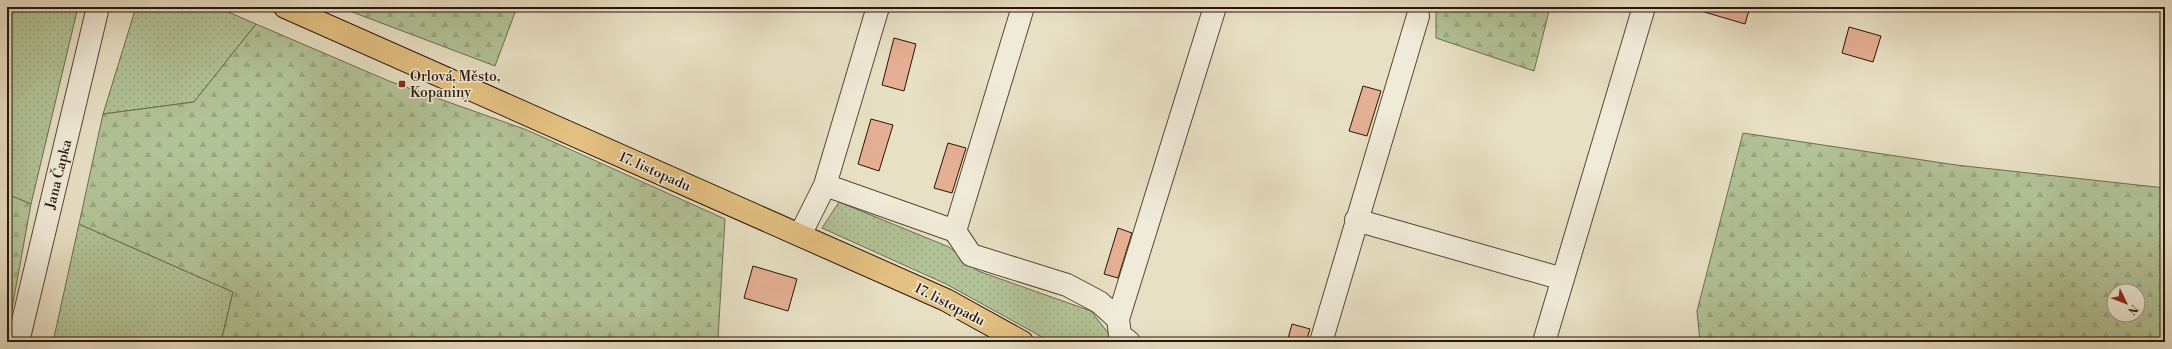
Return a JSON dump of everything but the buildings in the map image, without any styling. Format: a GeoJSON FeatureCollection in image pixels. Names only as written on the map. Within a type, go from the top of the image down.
{"type":"FeatureCollection","features":[{"type":"Feature","properties":{"kind":"main road","name":"17. listopadu"},"geometry":{"type":"LineString","coordinates":[[285,7],[946,300],[1022,342]]}},
{"type":"Feature","properties":{"kind":"street","name":"Jana Čapka"},"geometry":{"type":"LineString","coordinates":[[18,342],[98,7]]}},
{"type":"Feature","properties":{"kind":"street"},"geometry":{"type":"LineString","coordinates":[[800,235],[825,186],[878,7]]}},
{"type":"Feature","properties":{"kind":"street"},"geometry":{"type":"LineString","coordinates":[[955,232],[1023,7]]}},
{"type":"Feature","properties":{"kind":"street"},"geometry":{"type":"LineString","coordinates":[[1129,342],[1120,335],[1118,318],[1215,7]]}},
{"type":"Feature","properties":{"kind":"street"},"geometry":{"type":"LineString","coordinates":[[1544,342],[1643,11]]}},
{"type":"Feature","properties":{"kind":"street"},"geometry":{"type":"LineString","coordinates":[[1321,342],[1356,220],[1418,16]]}},
{"type":"Feature","properties":{"kind":"street"},"geometry":{"type":"LineString","coordinates":[[825,186],[955,232],[971,255],[1067,285],[1099,302],[1118,318]]}},
{"type":"Feature","properties":{"kind":"street"},"geometry":{"type":"LineString","coordinates":[[1356,220],[1563,279]]}},
{"type":"Feature","properties":{"kind":"green space"},"geometry":{"type":"Polygon","coordinates":[[[7,7],[78,7],[31,204],[7,194],[7,7]]]}},
{"type":"Feature","properties":{"kind":"green space"},"geometry":{"type":"Polygon","coordinates":[[[136,7],[217,7],[256,24],[194,102],[103,114],[136,7]]]}},
{"type":"Feature","properties":{"kind":"green space"},"geometry":{"type":"Polygon","coordinates":[[[339,7],[517,7],[495,66],[339,7]]]}},
{"type":"Feature","properties":{"kind":"green space"},"geometry":{"type":"Polygon","coordinates":[[[1436,7],[1550,7],[1534,71],[1436,38],[1436,7]]]}},
{"type":"Feature","properties":{"kind":"green space"},"geometry":{"type":"Polygon","coordinates":[[[256,24],[389,81],[527,130],[725,219],[718,338],[731,342],[221,342],[233,292],[79,224],[103,114],[194,102],[256,24]]]}},
{"type":"Feature","properties":{"kind":"green space"},"geometry":{"type":"Polygon","coordinates":[[[1743,133],[1956,165],[2165,188],[2165,342],[1700,342],[1697,311],[1743,133]]]}},
{"type":"Feature","properties":{"kind":"green space"},"geometry":{"type":"Polygon","coordinates":[[[7,194],[31,204],[7,336],[7,194]]]}},
{"type":"Feature","properties":{"kind":"green space"},"geometry":{"type":"Polygon","coordinates":[[[839,202],[949,247],[978,271],[1091,311],[1115,342],[1051,342],[946,284],[822,228],[839,202]]]}},
{"type":"Feature","properties":{"kind":"green space"},"geometry":{"type":"Polygon","coordinates":[[[79,224],[233,292],[221,342],[53,342],[79,224]]]}},
{"type":"Feature","properties":{"kind":"place","name":"Orlová, Město, Kopaniny"},"geometry":{"type":"Point","coordinates":[402,84]}}]}
